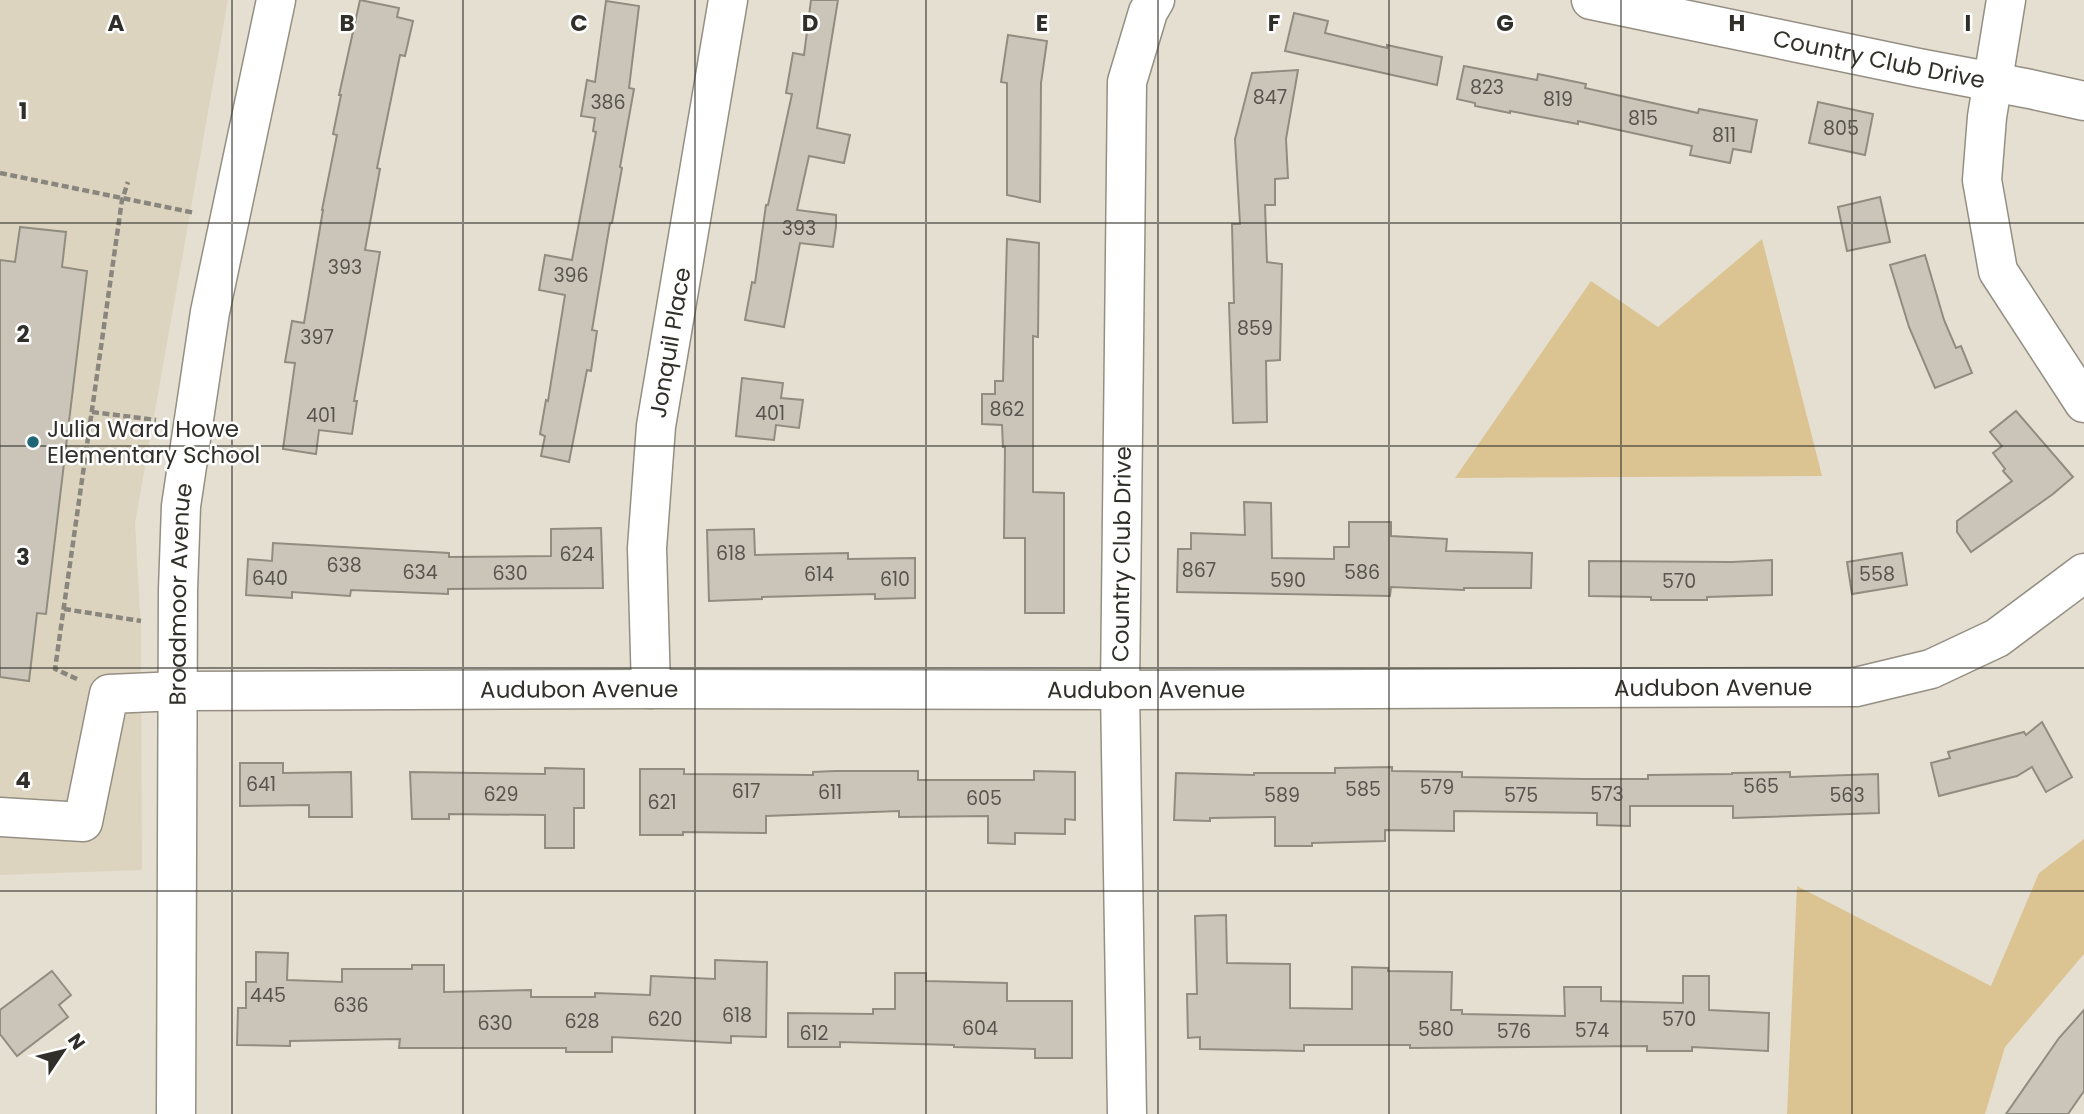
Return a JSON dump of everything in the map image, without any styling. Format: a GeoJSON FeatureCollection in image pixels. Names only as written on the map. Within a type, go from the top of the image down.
{"type":"FeatureCollection","features":[{"type":"Feature","properties":{"kind":"street","name":"Broadmoor Avenue"},"geometry":{"type":"LineString","coordinates":[[176,1114],[178,590],[183,492],[211,312],[276,0]]}},
{"type":"Feature","properties":{"kind":"street","name":"Jonquil Place"},"geometry":{"type":"LineString","coordinates":[[651,689],[647,548],[656,426],[728,0]]}},
{"type":"Feature","properties":{"kind":"street","name":"Country Club Drive"},"geometry":{"type":"LineString","coordinates":[[1127,1114],[1120,690],[1128,82],[1147,12],[1155,0]]}},
{"type":"Feature","properties":{"kind":"street","name":"Country Club Drive"},"geometry":{"type":"LineString","coordinates":[[1591,0],[1993,81],[2084,102]]}},
{"type":"Feature","properties":{"kind":"street"},"geometry":{"type":"LineString","coordinates":[[2006,0],[1987,117],[1982,180],[1998,271],[2084,403]]}},
{"type":"Feature","properties":{"kind":"street","name":"Audubon Avenue"},"geometry":{"type":"LineString","coordinates":[[109,694],[178,691],[651,689],[1856,687],[1931,669],[1997,638],[2084,573]]}},
{"type":"Feature","properties":{"kind":"street"},"geometry":{"type":"LineString","coordinates":[[0,817],[83,821],[109,694]]}},
{"type":"Feature","properties":{"kind":"path"},"geometry":{"type":"LineString","coordinates":[[0,173],[196,214]]}},
{"type":"Feature","properties":{"kind":"path"},"geometry":{"type":"LineString","coordinates":[[109,694],[55,669],[122,200],[128,182]]}},
{"type":"Feature","properties":{"kind":"path"},"geometry":{"type":"LineString","coordinates":[[92,412],[156,420]]}},
{"type":"Feature","properties":{"kind":"path"},"geometry":{"type":"LineString","coordinates":[[64,609],[152,623]]}},
{"type":"Feature","properties":{"kind":"shaded area"},"geometry":{"type":"Polygon","coordinates":[[[0,0],[228,0],[135,523],[141,627],[142,870],[0,875],[0,0]]]}},
{"type":"Feature","properties":{"kind":"shaded area"},"geometry":{"type":"Polygon","coordinates":[[[1762,239],[1822,476],[1455,478],[1591,281],[1658,327],[1762,239]]]}},
{"type":"Feature","properties":{"kind":"shaded area"},"geometry":{"type":"Polygon","coordinates":[[[2084,839],[2084,954],[2005,1047],[1985,1114],[1787,1114],[1797,886],[1991,986],[2039,873],[2084,839]]]}},
{"type":"Feature","properties":{"kind":"building"},"geometry":{"type":"Polygon","coordinates":[[[360,0],[399,8],[397,17],[413,21],[405,56],[400,55],[377,168],[380,169],[365,250],[380,252],[354,401],[357,401],[352,434],[319,430],[316,454],[283,449],[295,363],[285,362],[292,321],[304,323],[337,135],[333,134],[339,95],[360,0]]]}},
{"type":"Feature","properties":{"kind":"building"},"geometry":{"type":"Polygon","coordinates":[[[811,0],[838,0],[817,128],[850,135],[844,163],[809,156],[797,210],[836,215],[836,227],[833,247],[800,243],[784,327],[745,320],[752,282],[755,283],[766,205],[792,94],[786,93],[793,53],[804,55],[811,0]]]}},
{"type":"Feature","properties":{"kind":"building"},"geometry":{"type":"Polygon","coordinates":[[[606,1],[639,6],[629,88],[634,89],[592,330],[597,331],[591,371],[587,370],[569,462],[541,456],[545,436],[540,434],[565,295],[539,290],[545,255],[572,260],[596,132],[593,131],[595,118],[581,116],[587,80],[595,82],[606,1]]]}},
{"type":"Feature","properties":{"kind":"building"},"geometry":{"type":"Polygon","coordinates":[[[1294,13],[1328,21],[1325,33],[1387,48],[1387,45],[1442,57],[1437,85],[1285,51],[1294,13]]]}},
{"type":"Feature","properties":{"kind":"building"},"geometry":{"type":"Polygon","coordinates":[[[1008,35],[1047,41],[1041,83],[1040,202],[1007,195],[1007,83],[1001,82],[1008,35]]]}},
{"type":"Feature","properties":{"kind":"building"},"geometry":{"type":"Polygon","coordinates":[[[1464,66],[1537,80],[1538,74],[1586,84],[1585,88],[1698,113],[1699,109],[1757,120],[1751,152],[1733,149],[1730,163],[1690,155],[1692,146],[1578,121],[1578,124],[1475,106],[1475,103],[1457,99],[1464,66]]]}},
{"type":"Feature","properties":{"kind":"building"},"geometry":{"type":"Polygon","coordinates":[[[1298,70],[1286,139],[1288,178],[1275,179],[1275,205],[1265,205],[1267,262],[1282,264],[1280,360],[1266,361],[1267,422],[1233,423],[1229,303],[1234,303],[1232,224],[1240,224],[1235,139],[1252,73],[1298,70]]]}},
{"type":"Feature","properties":{"kind":"building"},"geometry":{"type":"Polygon","coordinates":[[[1818,102],[1873,114],[1865,155],[1809,143],[1818,102]]]}},
{"type":"Feature","properties":{"kind":"building"},"geometry":{"type":"Polygon","coordinates":[[[1880,197],[1890,242],[1847,251],[1838,207],[1880,197]]]}},
{"type":"Feature","properties":{"kind":"building","name":"Julia Ward Howe Elementary School"},"geometry":{"type":"Polygon","coordinates":[[[20,227],[66,232],[62,267],[87,271],[46,614],[37,613],[29,681],[0,677],[0,260],[15,262],[20,227]]]}},
{"type":"Feature","properties":{"kind":"building"},"geometry":{"type":"Polygon","coordinates":[[[1007,239],[1039,243],[1038,337],[1033,336],[1033,492],[1064,493],[1064,613],[1025,613],[1025,538],[1004,538],[1005,447],[1002,425],[982,424],[982,394],[995,394],[995,381],[1003,381],[1007,239]]]}},
{"type":"Feature","properties":{"kind":"building"},"geometry":{"type":"Polygon","coordinates":[[[1925,255],[1944,320],[1956,348],[1961,346],[1972,373],[1935,388],[1909,327],[1890,265],[1925,255]]]}},
{"type":"Feature","properties":{"kind":"building"},"geometry":{"type":"Polygon","coordinates":[[[742,378],[783,383],[781,398],[803,400],[799,428],[776,425],[774,440],[736,436],[742,378]]]}},
{"type":"Feature","properties":{"kind":"building"},"geometry":{"type":"Polygon","coordinates":[[[2016,411],[2073,477],[1971,552],[1957,532],[1957,521],[2012,481],[1993,453],[2002,446],[1990,432],[2016,411]]]}},
{"type":"Feature","properties":{"kind":"building"},"geometry":{"type":"Polygon","coordinates":[[[1244,502],[1271,503],[1272,558],[1334,559],[1334,547],[1349,547],[1349,522],[1391,522],[1391,536],[1447,539],[1446,551],[1532,553],[1531,588],[1464,590],[1391,587],[1390,596],[1177,592],[1178,549],[1191,549],[1191,533],[1245,535],[1244,502]]]}},
{"type":"Feature","properties":{"kind":"building"},"geometry":{"type":"Polygon","coordinates":[[[601,528],[603,588],[448,589],[448,594],[351,590],[350,596],[292,592],[292,598],[246,595],[248,559],[272,561],[273,543],[449,553],[449,557],[551,556],[551,529],[601,528]]]}},
{"type":"Feature","properties":{"kind":"building"},"geometry":{"type":"Polygon","coordinates":[[[754,529],[755,555],[848,553],[848,559],[915,558],[915,598],[875,599],[875,594],[709,601],[707,530],[754,529]]]}},
{"type":"Feature","properties":{"kind":"building"},"geometry":{"type":"Polygon","coordinates":[[[1902,553],[1907,585],[1852,594],[1847,562],[1902,553]]]}},
{"type":"Feature","properties":{"kind":"building"},"geometry":{"type":"Polygon","coordinates":[[[1772,560],[1772,595],[1707,597],[1707,600],[1589,596],[1589,561],[1772,560]]]}},
{"type":"Feature","properties":{"kind":"building"},"geometry":{"type":"Polygon","coordinates":[[[2042,722],[2072,777],[2046,792],[2032,767],[2017,776],[1939,796],[1931,763],[1950,758],[1948,752],[2024,732],[2026,735],[2042,722]]]}},
{"type":"Feature","properties":{"kind":"building"},"geometry":{"type":"Polygon","coordinates":[[[240,763],[283,763],[283,773],[351,772],[352,817],[309,817],[309,805],[240,806],[240,763]]]}},
{"type":"Feature","properties":{"kind":"building"},"geometry":{"type":"Polygon","coordinates":[[[1392,767],[1392,771],[1462,772],[1462,777],[1584,779],[1648,779],[1648,775],[1790,772],[1790,777],[1878,774],[1879,813],[1733,818],[1733,806],[1630,806],[1630,826],[1597,825],[1597,813],[1454,811],[1454,831],[1385,830],[1385,841],[1312,843],[1312,846],[1275,846],[1275,817],[1174,820],[1176,773],[1335,773],[1335,768],[1392,767]]]}},
{"type":"Feature","properties":{"kind":"building"},"geometry":{"type":"Polygon","coordinates":[[[545,768],[584,769],[584,808],[574,808],[574,848],[545,848],[545,815],[449,814],[449,819],[412,819],[410,772],[545,774],[545,768]]]}},
{"type":"Feature","properties":{"kind":"building"},"geometry":{"type":"Polygon","coordinates":[[[640,769],[684,769],[684,774],[813,775],[813,772],[835,771],[918,771],[918,780],[1034,780],[1034,771],[1075,772],[1075,820],[1065,819],[1065,834],[1015,833],[1015,844],[988,843],[988,816],[899,817],[899,811],[766,816],[766,833],[683,832],[683,835],[640,835],[640,769]]]}},
{"type":"Feature","properties":{"kind":"building"},"geometry":{"type":"Polygon","coordinates":[[[1226,915],[1227,963],[1290,964],[1290,1008],[1352,1009],[1352,967],[1388,968],[1388,971],[1452,972],[1451,1010],[1462,1010],[1462,1014],[1565,1016],[1564,987],[1601,987],[1601,1001],[1683,1003],[1683,976],[1709,976],[1709,1010],[1769,1013],[1768,1051],[1692,1047],[1692,1051],[1647,1051],[1647,1046],[1410,1048],[1410,1045],[1304,1045],[1304,1051],[1200,1049],[1200,1037],[1188,1038],[1187,994],[1197,994],[1195,916],[1226,915]]]}},
{"type":"Feature","properties":{"kind":"building"},"geometry":{"type":"Polygon","coordinates":[[[256,952],[288,953],[287,980],[342,982],[342,969],[412,969],[412,965],[444,965],[444,992],[531,990],[531,997],[595,997],[595,993],[650,995],[651,976],[715,979],[715,960],[767,962],[766,1037],[731,1036],[731,1043],[612,1037],[612,1052],[566,1052],[566,1048],[399,1048],[400,1039],[290,1041],[290,1046],[237,1045],[238,1008],[246,1008],[246,982],[256,982],[256,952]]]}},
{"type":"Feature","properties":{"kind":"building"},"geometry":{"type":"Polygon","coordinates":[[[52,971],[71,995],[59,1005],[68,1017],[17,1056],[0,1034],[0,1010],[52,971]]]}},
{"type":"Feature","properties":{"kind":"building"},"geometry":{"type":"Polygon","coordinates":[[[895,973],[926,973],[926,981],[1007,983],[1007,1001],[1072,1001],[1072,1058],[1035,1058],[1035,1049],[954,1045],[840,1042],[840,1047],[788,1047],[788,1013],[873,1014],[873,1009],[895,1009],[895,973]]]}},
{"type":"Feature","properties":{"kind":"building"},"geometry":{"type":"Polygon","coordinates":[[[2084,1010],[2084,1091],[2068,1114],[2006,1114],[2059,1038],[2084,1010]]]}},
{"type":"Feature","properties":{"kind":"place","name":"Julia Ward Howe Elementary School"},"geometry":{"type":"Point","coordinates":[33,442]}}]}
